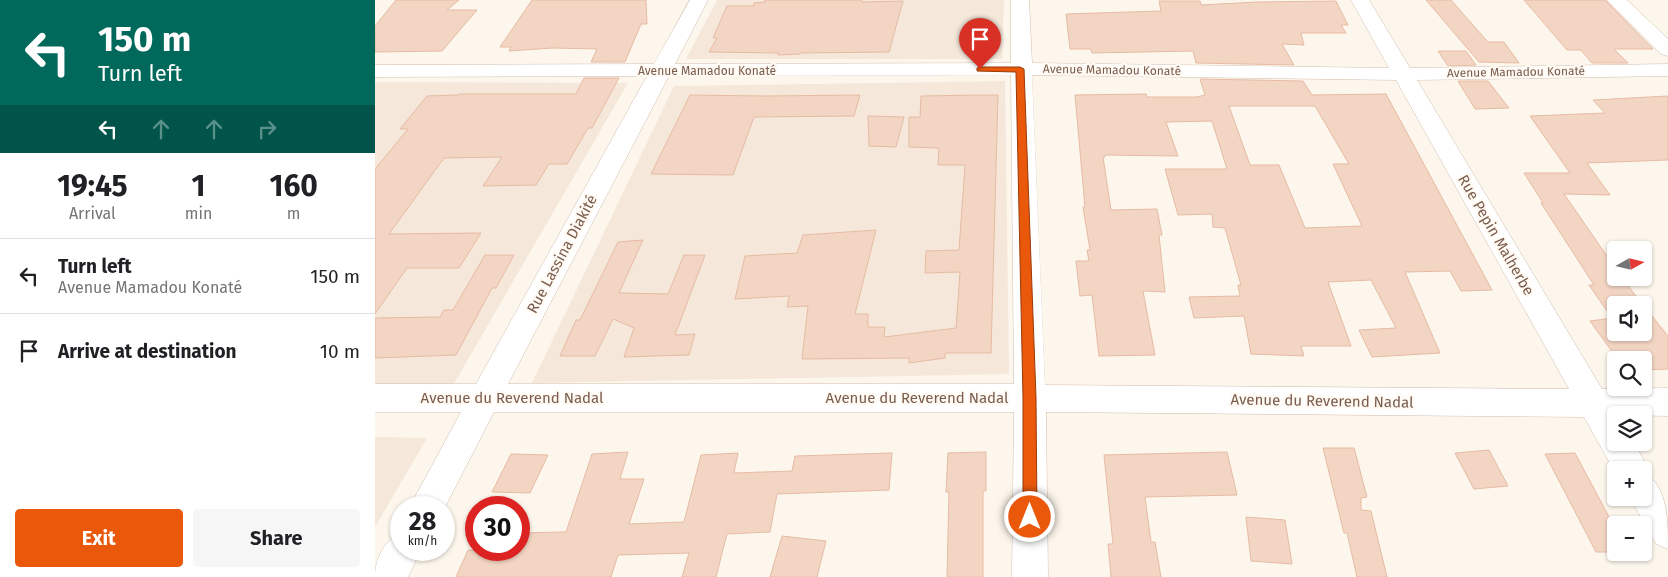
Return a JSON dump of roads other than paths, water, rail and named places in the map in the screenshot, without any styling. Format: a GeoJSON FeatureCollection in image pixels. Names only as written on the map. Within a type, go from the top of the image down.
{"type":"FeatureCollection","features":[{"type":"Feature","properties":{"kind":"street","name":"Rue Lassina Diakité"},"geometry":{"type":"LineString","coordinates":[[432,496],[699,0]]}},
{"type":"Feature","properties":{"kind":"street"},"geometry":{"type":"LineString","coordinates":[[1020,0],[1020,69],[1030,398],[1030,577]]}},
{"type":"Feature","properties":{"kind":"street","name":"Rue Pepin Malherbe"},"geometry":{"type":"LineString","coordinates":[[1360,0],[1627,461]]}},
{"type":"Feature","properties":{"kind":"street"},"geometry":{"type":"LineString","coordinates":[[1617,0],[1668,50]]}},
{"type":"Feature","properties":{"kind":"street","name":"Avenue Mamadou Konaté"},"geometry":{"type":"LineString","coordinates":[[375,71],[1020,69],[1403,74],[1668,70]]}},
{"type":"Feature","properties":{"kind":"street","name":"Avenue du Reverend Nadal"},"geometry":{"type":"LineString","coordinates":[[375,398],[1030,398],[1668,402]]}},
{"type":"Feature","properties":{"kind":"street"},"geometry":{"type":"LineString","coordinates":[[1652,504],[1668,532]]}},
{"type":"Feature","properties":{"kind":"street"},"geometry":{"type":"LineString","coordinates":[[388,577],[397,561]]}}]}
